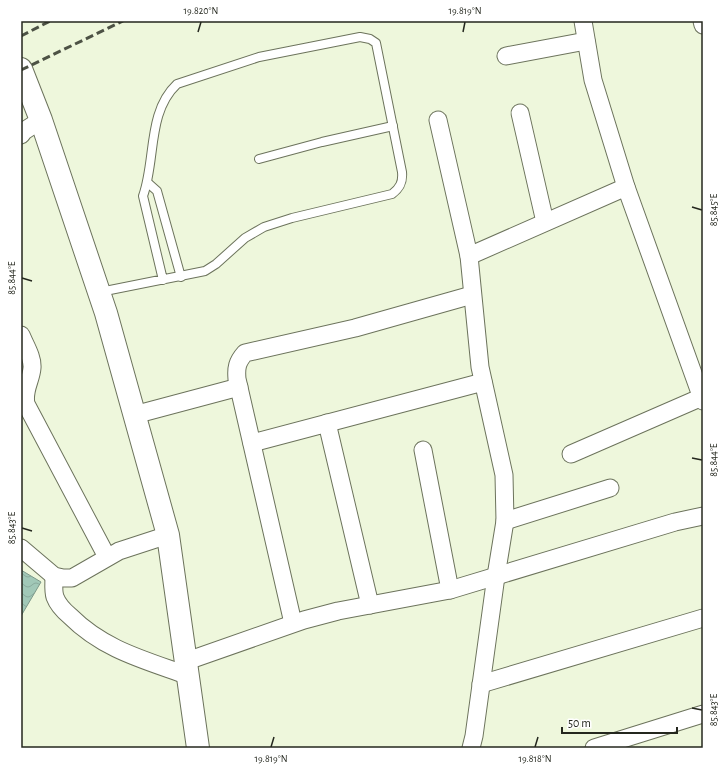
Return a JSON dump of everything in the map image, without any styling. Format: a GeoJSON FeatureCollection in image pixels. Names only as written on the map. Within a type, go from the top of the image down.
{"type":"FeatureCollection","features":[{"type":"Feature","properties":{"kind":"highway"},"geometry":{"type":"LineString","coordinates":[[21,68],[41,120],[99,292],[168,535],[198,748]]}},
{"type":"Feature","properties":{"kind":"street"},"geometry":{"type":"LineString","coordinates":[[571,454],[702,399],[626,187],[593,80],[583,21]]}},
{"type":"Feature","properties":{"kind":"street"},"geometry":{"type":"LineString","coordinates":[[702,21],[703,25]]}},
{"type":"Feature","properties":{"kind":"street"},"geometry":{"type":"LineString","coordinates":[[506,56],[586,42]]}},
{"type":"Feature","properties":{"kind":"street"},"geometry":{"type":"LineString","coordinates":[[520,113],[545,222]]}},
{"type":"Feature","properties":{"kind":"street"},"geometry":{"type":"LineString","coordinates":[[21,135],[24,131],[41,120]]}},
{"type":"Feature","properties":{"kind":"street"},"geometry":{"type":"LineString","coordinates":[[438,120],[468,256],[480,367],[504,475],[505,521],[474,736],[470,748]]}},
{"type":"Feature","properties":{"kind":"street"},"geometry":{"type":"LineString","coordinates":[[468,256],[626,187]]}},
{"type":"Feature","properties":{"kind":"street"},"geometry":{"type":"LineString","coordinates":[[293,623],[239,387],[236,368],[238,360],[244,353],[355,328],[472,295]]}},
{"type":"Feature","properties":{"kind":"street"},"geometry":{"type":"LineString","coordinates":[[21,335],[31,358],[32,366],[24,396],[26,404],[107,557]]}},
{"type":"Feature","properties":{"kind":"street"},"geometry":{"type":"LineString","coordinates":[[252,443],[483,382]]}},
{"type":"Feature","properties":{"kind":"street"},"geometry":{"type":"LineString","coordinates":[[134,415],[239,387]]}},
{"type":"Feature","properties":{"kind":"street"},"geometry":{"type":"LineString","coordinates":[[327,423],[370,606]]}},
{"type":"Feature","properties":{"kind":"street"},"geometry":{"type":"LineString","coordinates":[[423,450],[450,590]]}},
{"type":"Feature","properties":{"kind":"street"},"geometry":{"type":"LineString","coordinates":[[505,521],[610,488]]}},
{"type":"Feature","properties":{"kind":"street"},"geometry":{"type":"LineString","coordinates":[[54,576],[55,599],[60,607],[87,632],[117,650],[188,669],[293,623],[338,611],[450,590],[676,522],[703,516]]}},
{"type":"Feature","properties":{"kind":"street"},"geometry":{"type":"LineString","coordinates":[[21,548],[54,576],[72,578],[119,551],[168,535]]}},
{"type":"Feature","properties":{"kind":"street"},"geometry":{"type":"LineString","coordinates":[[481,684],[703,618]]}},
{"type":"Feature","properties":{"kind":"street"},"geometry":{"type":"LineString","coordinates":[[594,748],[703,714]]}},
{"type":"Feature","properties":{"kind":"lane"},"geometry":{"type":"LineString","coordinates":[[99,292],[180,277],[205,271],[216,264],[245,238],[264,227],[292,218],[392,194],[399,189],[402,181],[393,126],[376,43],[370,39],[360,38],[259,57],[177,84],[167,93],[159,109],[148,182],[142,196],[163,280]]}},
{"type":"Feature","properties":{"kind":"lane"},"geometry":{"type":"LineString","coordinates":[[259,159],[322,142],[393,126]]}},
{"type":"Feature","properties":{"kind":"lane"},"geometry":{"type":"LineString","coordinates":[[148,182],[157,191],[180,277]]}},
{"type":"Feature","properties":{"kind":"water"},"geometry":{"type":"Polygon","coordinates":[[[21,570],[41,582],[21,616],[21,570]]]}},
{"type":"Feature","properties":{"kind":"railway"},"geometry":{"type":"LineString","coordinates":[[21,36],[50,21]]}},
{"type":"Feature","properties":{"kind":"railway"},"geometry":{"type":"LineString","coordinates":[[21,70],[123,21]]}}]}
